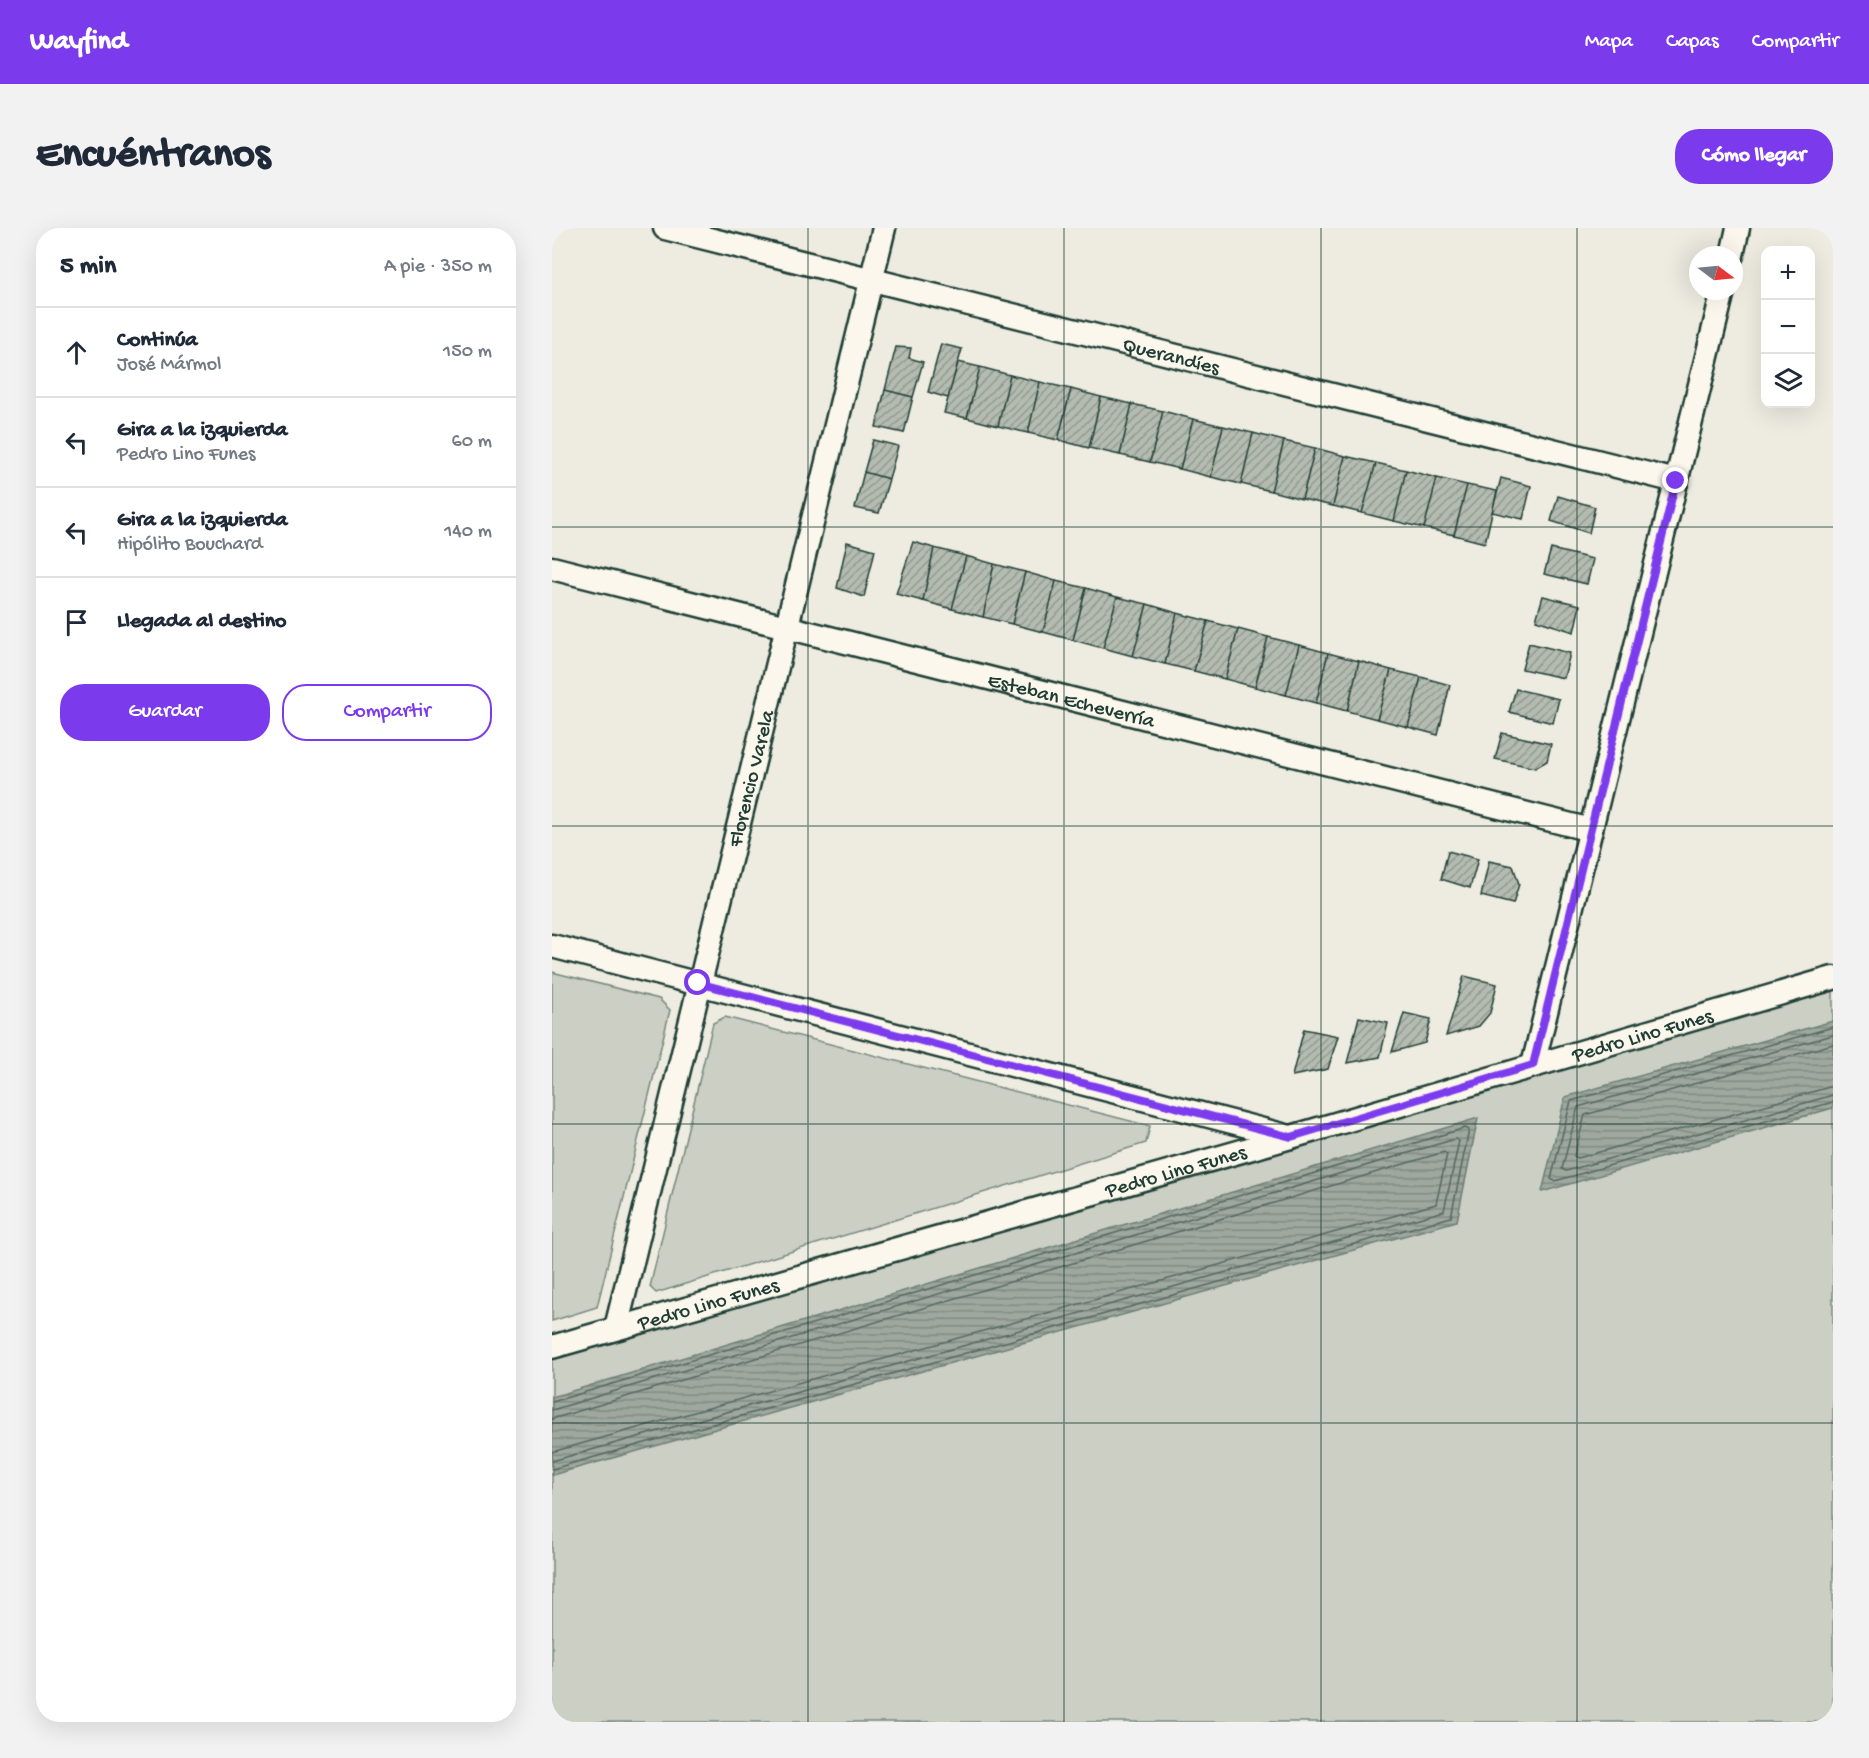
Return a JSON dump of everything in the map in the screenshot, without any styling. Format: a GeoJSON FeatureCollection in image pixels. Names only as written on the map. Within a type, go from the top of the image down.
{"type":"FeatureCollection","features":[{"type":"Feature","properties":{"kind":"street","name":"Querandíes"},"geometry":{"type":"LineString","coordinates":[[665,228],[1676,481]]}},
{"type":"Feature","properties":{"kind":"street","name":"Florencio Varela"},"geometry":{"type":"LineString","coordinates":[[615,1328],[884,228]]}},
{"type":"Feature","properties":{"kind":"street"},"geometry":{"type":"LineString","coordinates":[[1734,246],[1738,228]]}},
{"type":"Feature","properties":{"kind":"street"},"geometry":{"type":"LineString","coordinates":[[1533,1065],[1721,300]]}},
{"type":"Feature","properties":{"kind":"street","name":"Esteban Echeverría"},"geometry":{"type":"LineString","coordinates":[[552,568],[1591,830]]}},
{"type":"Feature","properties":{"kind":"street"},"geometry":{"type":"LineString","coordinates":[[552,946],[1291,1137]]}},
{"type":"Feature","properties":{"kind":"street","name":"Pedro Lino Funes"},"geometry":{"type":"LineString","coordinates":[[552,1347],[1291,1137],[1833,978]]}},
{"type":"Feature","properties":{"kind":"shaded area"},"geometry":{"type":"Polygon","coordinates":[[[552,972],[659,999],[670,1010],[597,1307],[552,1321],[552,972]]]}},
{"type":"Feature","properties":{"kind":"shaded area"},"geometry":{"type":"Polygon","coordinates":[[[1833,978],[1833,1722],[552,1722],[552,1347],[1833,978]]]}},
{"type":"Feature","properties":{"kind":"shaded area"},"geometry":{"type":"Polygon","coordinates":[[[725,1017],[1150,1126],[1146,1143],[656,1293],[650,1287],[713,1023],[725,1017]]]}},
{"type":"Feature","properties":{"kind":"water"},"geometry":{"type":"Polygon","coordinates":[[[1833,1021],[1833,1108],[1542,1192],[1565,1097],[1833,1021]]]}},
{"type":"Feature","properties":{"kind":"water"},"geometry":{"type":"Polygon","coordinates":[[[1478,1118],[1457,1221],[552,1475],[552,1397],[1478,1118]]]}},
{"type":"Feature","properties":{"kind":"building"},"geometry":{"type":"Polygon","coordinates":[[[941,344],[962,349],[948,398],[928,392],[941,344]]]}},
{"type":"Feature","properties":{"kind":"building"},"geometry":{"type":"Polygon","coordinates":[[[896,347],[911,348],[909,358],[923,362],[913,397],[885,390],[896,347]]]}},
{"type":"Feature","properties":{"kind":"building"},"geometry":{"type":"Polygon","coordinates":[[[958,362],[980,367],[967,418],[944,413],[958,362]]]}},
{"type":"Feature","properties":{"kind":"building"},"geometry":{"type":"Polygon","coordinates":[[[980,367],[1010,375],[998,426],[967,418],[980,367]]]}},
{"type":"Feature","properties":{"kind":"building"},"geometry":{"type":"Polygon","coordinates":[[[1010,375],[1040,382],[1028,433],[998,426],[1010,375]]]}},
{"type":"Feature","properties":{"kind":"building"},"geometry":{"type":"Polygon","coordinates":[[[1040,382],[1071,389],[1058,440],[1028,433],[1040,382]]]}},
{"type":"Feature","properties":{"kind":"building"},"geometry":{"type":"Polygon","coordinates":[[[1071,389],[1101,397],[1089,448],[1058,440],[1071,389]]]}},
{"type":"Feature","properties":{"kind":"building"},"geometry":{"type":"Polygon","coordinates":[[[885,390],[913,397],[904,433],[876,427],[885,390]]]}},
{"type":"Feature","properties":{"kind":"building"},"geometry":{"type":"Polygon","coordinates":[[[1101,397],[1132,404],[1120,455],[1089,448],[1101,397]]]}},
{"type":"Feature","properties":{"kind":"building"},"geometry":{"type":"Polygon","coordinates":[[[1132,404],[1163,411],[1150,462],[1120,455],[1132,404]]]}},
{"type":"Feature","properties":{"kind":"building"},"geometry":{"type":"Polygon","coordinates":[[[1163,411],[1193,419],[1180,469],[1150,462],[1163,411]]]}},
{"type":"Feature","properties":{"kind":"building"},"geometry":{"type":"Polygon","coordinates":[[[1193,419],[1223,426],[1211,477],[1180,469],[1193,419]]]}},
{"type":"Feature","properties":{"kind":"building"},"geometry":{"type":"Polygon","coordinates":[[[1223,426],[1253,433],[1241,484],[1211,477],[1223,426]]]}},
{"type":"Feature","properties":{"kind":"building"},"geometry":{"type":"Polygon","coordinates":[[[1253,433],[1284,441],[1271,491],[1241,484],[1253,433]]]}},
{"type":"Feature","properties":{"kind":"building"},"geometry":{"type":"Polygon","coordinates":[[[873,440],[898,446],[889,479],[864,472],[873,440]]]}},
{"type":"Feature","properties":{"kind":"building"},"geometry":{"type":"Polygon","coordinates":[[[1284,441],[1315,448],[1302,499],[1271,491],[1284,441]]]}},
{"type":"Feature","properties":{"kind":"building"},"geometry":{"type":"Polygon","coordinates":[[[1315,448],[1345,456],[1333,506],[1302,499],[1315,448]]]}},
{"type":"Feature","properties":{"kind":"building"},"geometry":{"type":"Polygon","coordinates":[[[1345,456],[1376,463],[1362,513],[1333,506],[1345,456]]]}},
{"type":"Feature","properties":{"kind":"building"},"geometry":{"type":"Polygon","coordinates":[[[1376,463],[1406,470],[1394,521],[1362,513],[1376,463]]]}},
{"type":"Feature","properties":{"kind":"building"},"geometry":{"type":"Polygon","coordinates":[[[1406,470],[1437,478],[1424,528],[1394,521],[1406,470]]]}},
{"type":"Feature","properties":{"kind":"building"},"geometry":{"type":"Polygon","coordinates":[[[864,472],[889,479],[879,513],[855,508],[864,472]]]}},
{"type":"Feature","properties":{"kind":"building"},"geometry":{"type":"Polygon","coordinates":[[[1437,478],[1467,485],[1454,535],[1424,528],[1437,478]]]}},
{"type":"Feature","properties":{"kind":"building"},"geometry":{"type":"Polygon","coordinates":[[[1501,478],[1531,486],[1523,519],[1492,512],[1501,478]]]}},
{"type":"Feature","properties":{"kind":"building"},"geometry":{"type":"Polygon","coordinates":[[[1467,485],[1497,491],[1485,543],[1454,535],[1467,485]]]}},
{"type":"Feature","properties":{"kind":"building"},"geometry":{"type":"Polygon","coordinates":[[[1558,496],[1595,507],[1589,533],[1551,521],[1558,496]]]}},
{"type":"Feature","properties":{"kind":"building"},"geometry":{"type":"Polygon","coordinates":[[[847,542],[875,550],[864,597],[837,588],[847,542]]]}},
{"type":"Feature","properties":{"kind":"building"},"geometry":{"type":"Polygon","coordinates":[[[913,542],[934,548],[923,601],[896,594],[913,542]]]}},
{"type":"Feature","properties":{"kind":"building"},"geometry":{"type":"Polygon","coordinates":[[[934,548],[966,556],[952,609],[923,601],[934,548]]]}},
{"type":"Feature","properties":{"kind":"building"},"geometry":{"type":"Polygon","coordinates":[[[1551,549],[1593,559],[1587,584],[1544,574],[1551,549]]]}},
{"type":"Feature","properties":{"kind":"building"},"geometry":{"type":"Polygon","coordinates":[[[966,556],[994,564],[983,617],[952,609],[966,556]]]}},
{"type":"Feature","properties":{"kind":"building"},"geometry":{"type":"Polygon","coordinates":[[[994,564],[1025,572],[1012,624],[983,617],[994,564]]]}},
{"type":"Feature","properties":{"kind":"building"},"geometry":{"type":"Polygon","coordinates":[[[1025,572],[1056,581],[1043,632],[1012,624],[1025,572]]]}},
{"type":"Feature","properties":{"kind":"building"},"geometry":{"type":"Polygon","coordinates":[[[1056,581],[1086,588],[1073,640],[1043,632],[1056,581]]]}},
{"type":"Feature","properties":{"kind":"building"},"geometry":{"type":"Polygon","coordinates":[[[1086,588],[1117,597],[1103,648],[1073,640],[1086,588]]]}},
{"type":"Feature","properties":{"kind":"building"},"geometry":{"type":"Polygon","coordinates":[[[1543,596],[1580,605],[1574,632],[1536,620],[1543,596]]]}},
{"type":"Feature","properties":{"kind":"building"},"geometry":{"type":"Polygon","coordinates":[[[1117,597],[1147,604],[1133,656],[1103,648],[1117,597]]]}},
{"type":"Feature","properties":{"kind":"building"},"geometry":{"type":"Polygon","coordinates":[[[1147,604],[1177,613],[1165,664],[1133,656],[1147,604]]]}},
{"type":"Feature","properties":{"kind":"building"},"geometry":{"type":"Polygon","coordinates":[[[1177,613],[1208,621],[1194,671],[1165,664],[1177,613]]]}},
{"type":"Feature","properties":{"kind":"building"},"geometry":{"type":"Polygon","coordinates":[[[1208,621],[1238,629],[1225,679],[1194,671],[1208,621]]]}},
{"type":"Feature","properties":{"kind":"building"},"geometry":{"type":"Polygon","coordinates":[[[1238,629],[1268,637],[1255,687],[1225,679],[1238,629]]]}},
{"type":"Feature","properties":{"kind":"building"},"geometry":{"type":"Polygon","coordinates":[[[1268,637],[1299,645],[1286,695],[1255,687],[1268,637]]]}},
{"type":"Feature","properties":{"kind":"building"},"geometry":{"type":"Polygon","coordinates":[[[1529,643],[1570,653],[1564,678],[1522,669],[1529,643]]]}},
{"type":"Feature","properties":{"kind":"building"},"geometry":{"type":"Polygon","coordinates":[[[1299,645],[1328,653],[1316,703],[1286,695],[1299,645]]]}},
{"type":"Feature","properties":{"kind":"building"},"geometry":{"type":"Polygon","coordinates":[[[1328,653],[1359,661],[1347,711],[1316,703],[1328,653]]]}},
{"type":"Feature","properties":{"kind":"building"},"geometry":{"type":"Polygon","coordinates":[[[1359,661],[1391,670],[1377,719],[1347,711],[1359,661]]]}},
{"type":"Feature","properties":{"kind":"building"},"geometry":{"type":"Polygon","coordinates":[[[1391,670],[1421,677],[1408,727],[1377,719],[1391,670]]]}},
{"type":"Feature","properties":{"kind":"building"},"geometry":{"type":"Polygon","coordinates":[[[1421,677],[1450,685],[1438,735],[1408,727],[1421,677]]]}},
{"type":"Feature","properties":{"kind":"building"},"geometry":{"type":"Polygon","coordinates":[[[1516,689],[1559,699],[1553,723],[1509,712],[1516,689]]]}},
{"type":"Feature","properties":{"kind":"building"},"geometry":{"type":"Polygon","coordinates":[[[1502,733],[1551,744],[1547,761],[1535,768],[1495,759],[1502,733]]]}},
{"type":"Feature","properties":{"kind":"building"},"geometry":{"type":"Polygon","coordinates":[[[1448,851],[1478,859],[1470,888],[1441,879],[1448,851]]]}},
{"type":"Feature","properties":{"kind":"building"},"geometry":{"type":"Polygon","coordinates":[[[1489,861],[1513,866],[1519,884],[1513,904],[1481,896],[1489,861]]]}},
{"type":"Feature","properties":{"kind":"building"},"geometry":{"type":"Polygon","coordinates":[[[1464,976],[1497,984],[1490,1013],[1479,1026],[1446,1036],[1464,976]]]}},
{"type":"Feature","properties":{"kind":"building"},"geometry":{"type":"Polygon","coordinates":[[[1404,1013],[1431,1019],[1425,1043],[1392,1052],[1404,1013]]]}},
{"type":"Feature","properties":{"kind":"building"},"geometry":{"type":"Polygon","coordinates":[[[1359,1017],[1388,1023],[1380,1057],[1347,1063],[1359,1017]]]}},
{"type":"Feature","properties":{"kind":"building"},"geometry":{"type":"Polygon","coordinates":[[[1304,1029],[1338,1036],[1328,1069],[1292,1076],[1304,1029]]]}},
{"type":"Feature","properties":{"kind":"route"},"geometry":{"type":"LineString","coordinates":[[698,983],[1291,1137],[1533,1065],[1676,481]]}}]}
